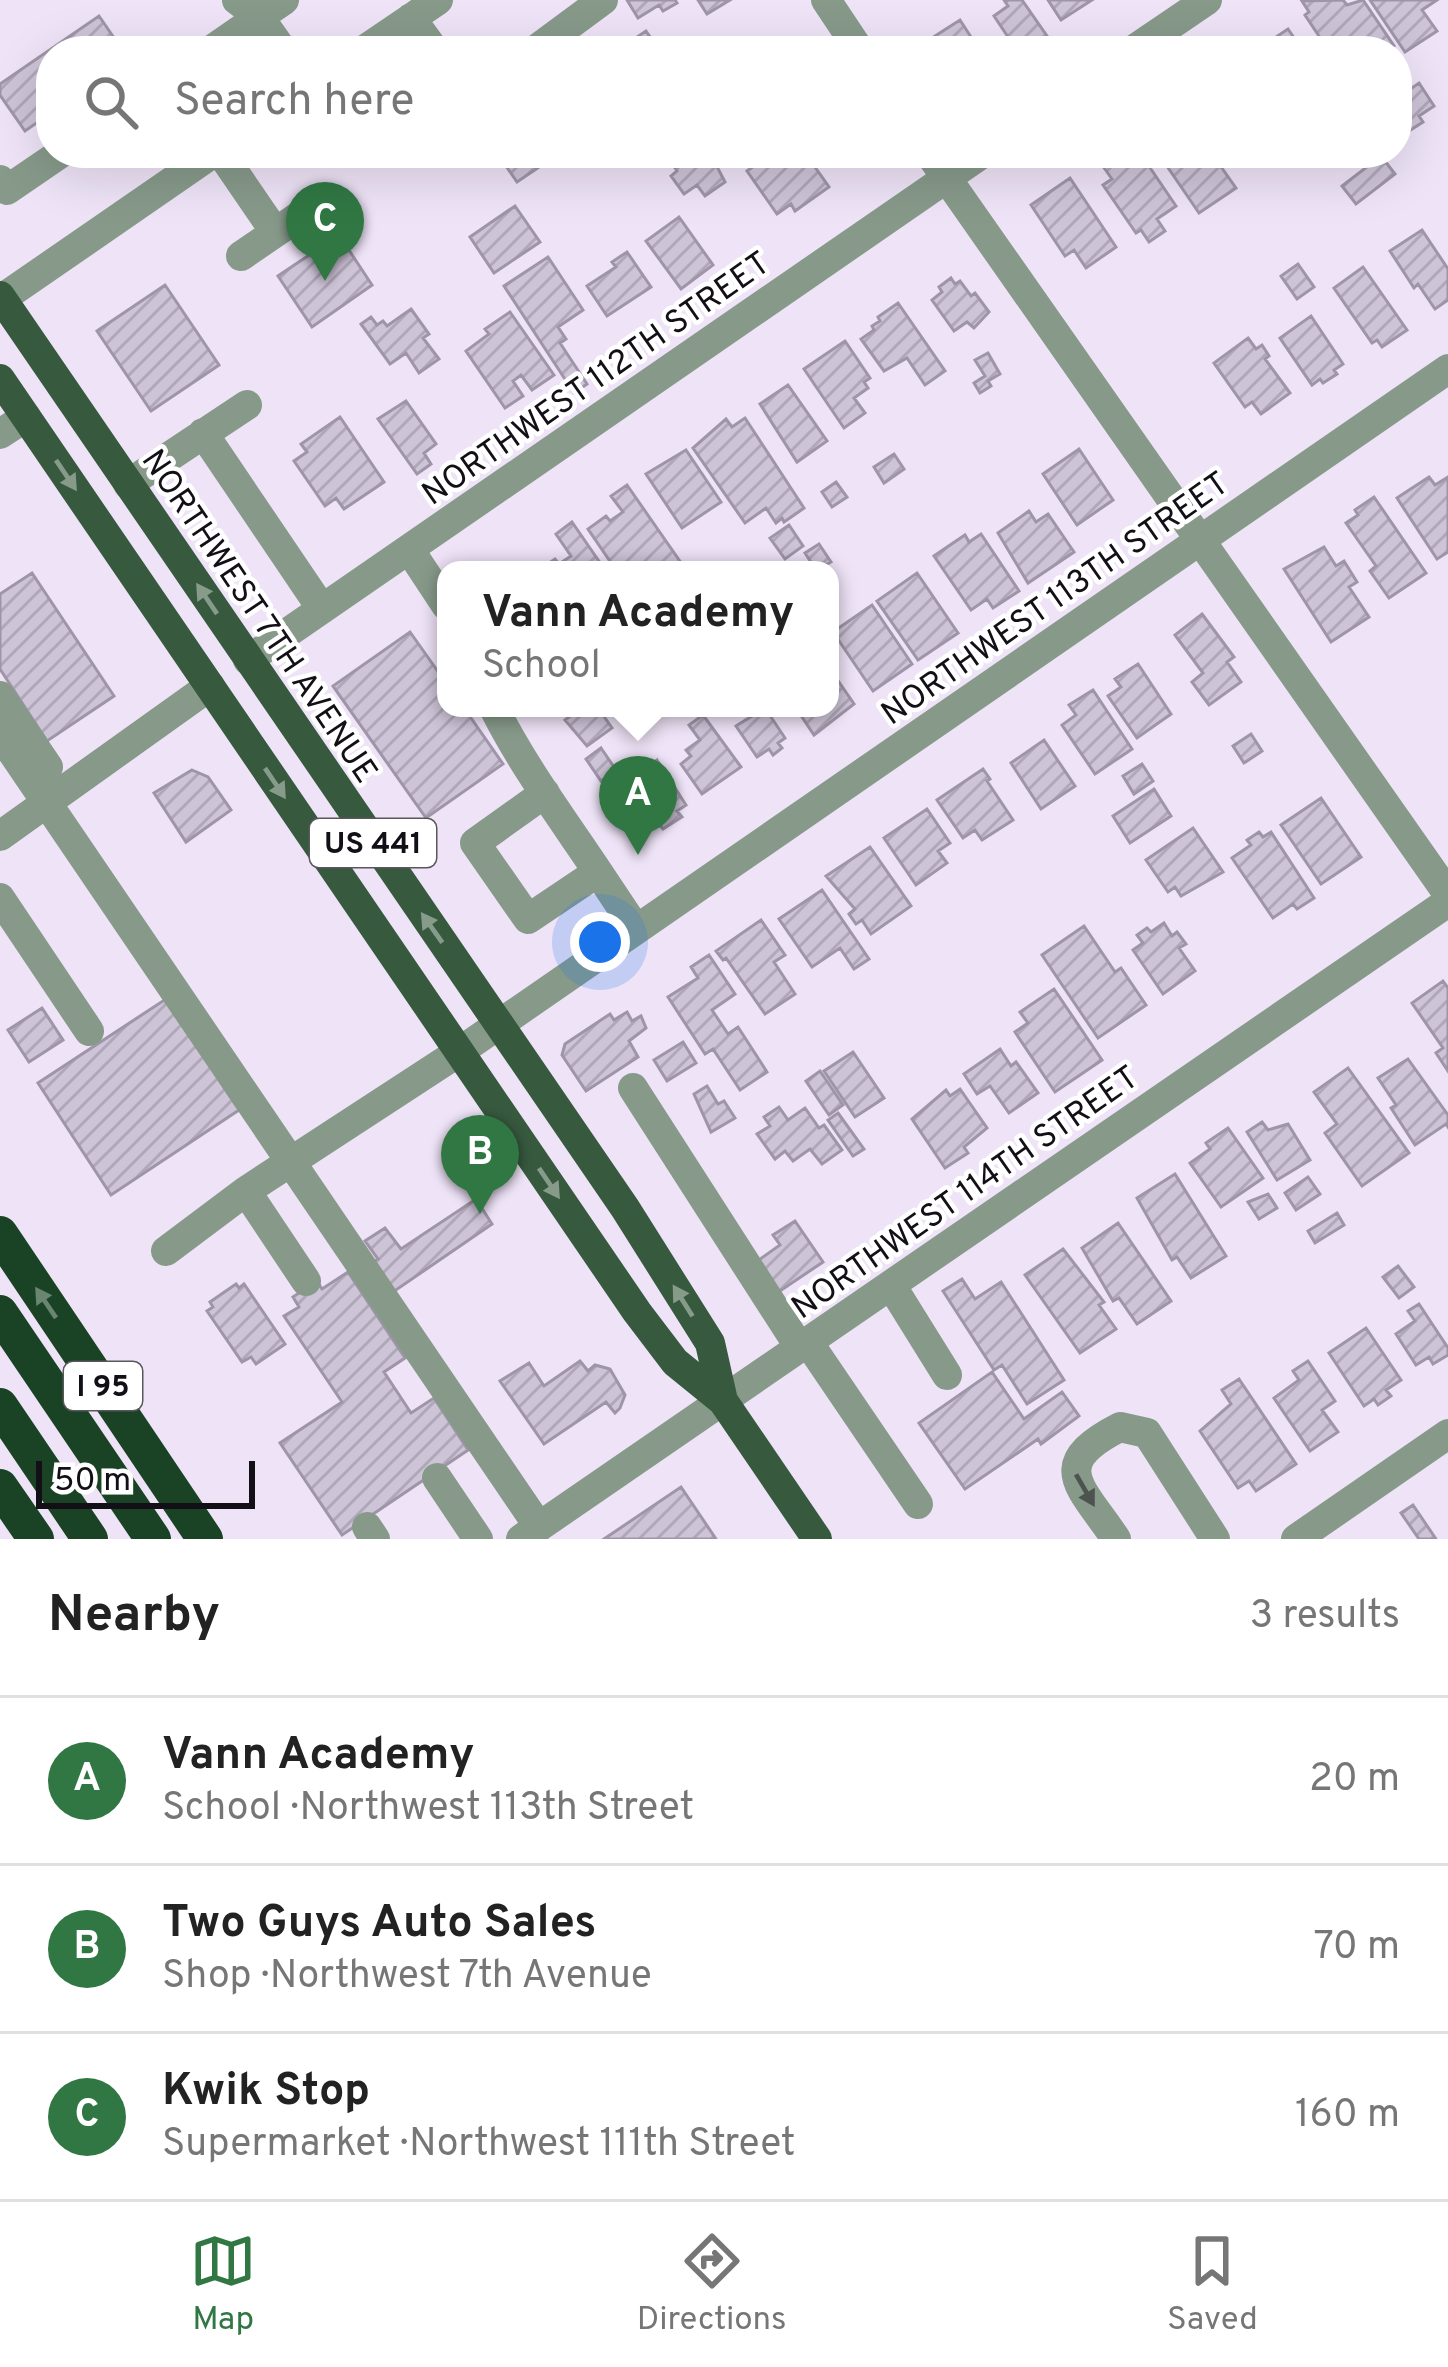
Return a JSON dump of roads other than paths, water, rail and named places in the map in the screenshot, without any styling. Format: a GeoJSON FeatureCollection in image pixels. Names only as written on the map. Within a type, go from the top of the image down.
{"type":"FeatureCollection","features":[{"type":"Feature","properties":{"kind":"highway","name":"I 95"},"geometry":{"type":"LineString","coordinates":[[0,1234],[206,1539]]}},
{"type":"Feature","properties":{"kind":"highway"},"geometry":{"type":"LineString","coordinates":[[0,1313],[154,1539]]}},
{"type":"Feature","properties":{"kind":"highway"},"geometry":{"type":"LineString","coordinates":[[0,1406],[90,1539]]}},
{"type":"Feature","properties":{"kind":"highway"},"geometry":{"type":"LineString","coordinates":[[0,1487],[36,1539]]}},
{"type":"Feature","properties":{"kind":"main road","name":"NORTHWEST 7TH AVENUE"},"geometry":{"type":"LineString","coordinates":[[1,298],[625,1208],[710,1343],[723,1401]]}},
{"type":"Feature","properties":{"kind":"main road","name":"NORTHWEST 7TH AVENUE"},"geometry":{"type":"LineString","coordinates":[[0,379],[13,425],[210,686],[650,1329],[675,1362],[723,1401],[818,1539]]}},
{"type":"Feature","properties":{"kind":"main road"},"geometry":{"type":"LineString","coordinates":[[210,686],[260,714],[311,790],[364,830]]}},
{"type":"Feature","properties":{"kind":"street"},"geometry":{"type":"LineString","coordinates":[[385,36],[438,0]]}},
{"type":"Feature","properties":{"kind":"street"},"geometry":{"type":"LineString","coordinates":[[554,36],[603,0]]}},
{"type":"Feature","properties":{"kind":"street"},"geometry":{"type":"LineString","coordinates":[[826,0],[850,36]]}},
{"type":"Feature","properties":{"kind":"street"},"geometry":{"type":"LineString","coordinates":[[1154,36],[1207,0]]}},
{"type":"Feature","properties":{"kind":"street"},"geometry":{"type":"LineString","coordinates":[[227,36],[260,6],[275,36]]}},
{"type":"Feature","properties":{"kind":"street"},"geometry":{"type":"LineString","coordinates":[[411,18],[424,36]]}},
{"type":"Feature","properties":{"kind":"street"},"geometry":{"type":"LineString","coordinates":[[0,180],[7,190],[39,168]]}},
{"type":"Feature","properties":{"kind":"street"},"geometry":{"type":"LineString","coordinates":[[1,298],[195,168]]}},
{"type":"Feature","properties":{"kind":"street"},"geometry":{"type":"LineString","coordinates":[[228,168],[275,232]]}},
{"type":"Feature","properties":{"kind":"street","name":"NORTHWEST 112TH STREET"},"geometry":{"type":"LineString","coordinates":[[248,661],[934,168]]}},
{"type":"Feature","properties":{"kind":"street"},"geometry":{"type":"LineString","coordinates":[[938,168],[1448,898]]}},
{"type":"Feature","properties":{"kind":"street"},"geometry":{"type":"LineString","coordinates":[[241,256],[314,206]]}},
{"type":"Feature","properties":{"kind":"street","name":"NORTHWEST 113TH STREET"},"geometry":{"type":"LineString","coordinates":[[166,1251],[246,1191],[459,1052],[1448,369]]}},
{"type":"Feature","properties":{"kind":"street"},"geometry":{"type":"LineString","coordinates":[[128,484],[248,405]]}},
{"type":"Feature","properties":{"kind":"street"},"geometry":{"type":"LineString","coordinates":[[203,433],[322,609]]}},
{"type":"Feature","properties":{"kind":"street"},"geometry":{"type":"LineString","coordinates":[[409,549],[437,591]]}},
{"type":"Feature","properties":{"kind":"street"},"geometry":{"type":"LineString","coordinates":[[1,833],[210,686]]}},
{"type":"Feature","properties":{"kind":"street"},"geometry":{"type":"LineString","coordinates":[[0,696],[57,796],[530,1533]]}},
{"type":"Feature","properties":{"kind":"street"},"geometry":{"type":"LineString","coordinates":[[498,717],[512,745],[636,929]]}},
{"type":"Feature","properties":{"kind":"street"},"geometry":{"type":"LineString","coordinates":[[0,734],[57,796]]}},
{"type":"Feature","properties":{"kind":"street"},"geometry":{"type":"LineString","coordinates":[[545,793],[475,843],[528,919],[598,872]]}},
{"type":"Feature","properties":{"kind":"street"},"geometry":{"type":"LineString","coordinates":[[0,898],[89,1031]]}},
{"type":"Feature","properties":{"kind":"street","name":"NORTHWEST 114TH STREET"},"geometry":{"type":"LineString","coordinates":[[530,1533],[1448,898]]}},
{"type":"Feature","properties":{"kind":"street"},"geometry":{"type":"LineString","coordinates":[[632,1088],[804,1345],[918,1504]]}},
{"type":"Feature","properties":{"kind":"street"},"geometry":{"type":"LineString","coordinates":[[246,1191],[306,1282]]}},
{"type":"Feature","properties":{"kind":"street"},"geometry":{"type":"LineString","coordinates":[[891,1286],[947,1375]]}},
{"type":"Feature","properties":{"kind":"street"},"geometry":{"type":"LineString","coordinates":[[1116,1539],[1075,1477],[1083,1449],[1120,1427],[1147,1433],[1215,1539]]}},
{"type":"Feature","properties":{"kind":"street"},"geometry":{"type":"LineString","coordinates":[[1296,1539],[1448,1434]]}},
{"type":"Feature","properties":{"kind":"street"},"geometry":{"type":"LineString","coordinates":[[436,1478],[478,1539]]}},
{"type":"Feature","properties":{"kind":"place","name":"Kwik Stop"},"geometry":{"type":"Point","coordinates":[325,281]}},
{"type":"Feature","properties":{"kind":"place","name":"Vann Academy"},"geometry":{"type":"Point","coordinates":[638,855]}},
{"type":"Feature","properties":{"kind":"place","name":"Two Guys Auto Sales"},"geometry":{"type":"Point","coordinates":[480,1214]}}]}
